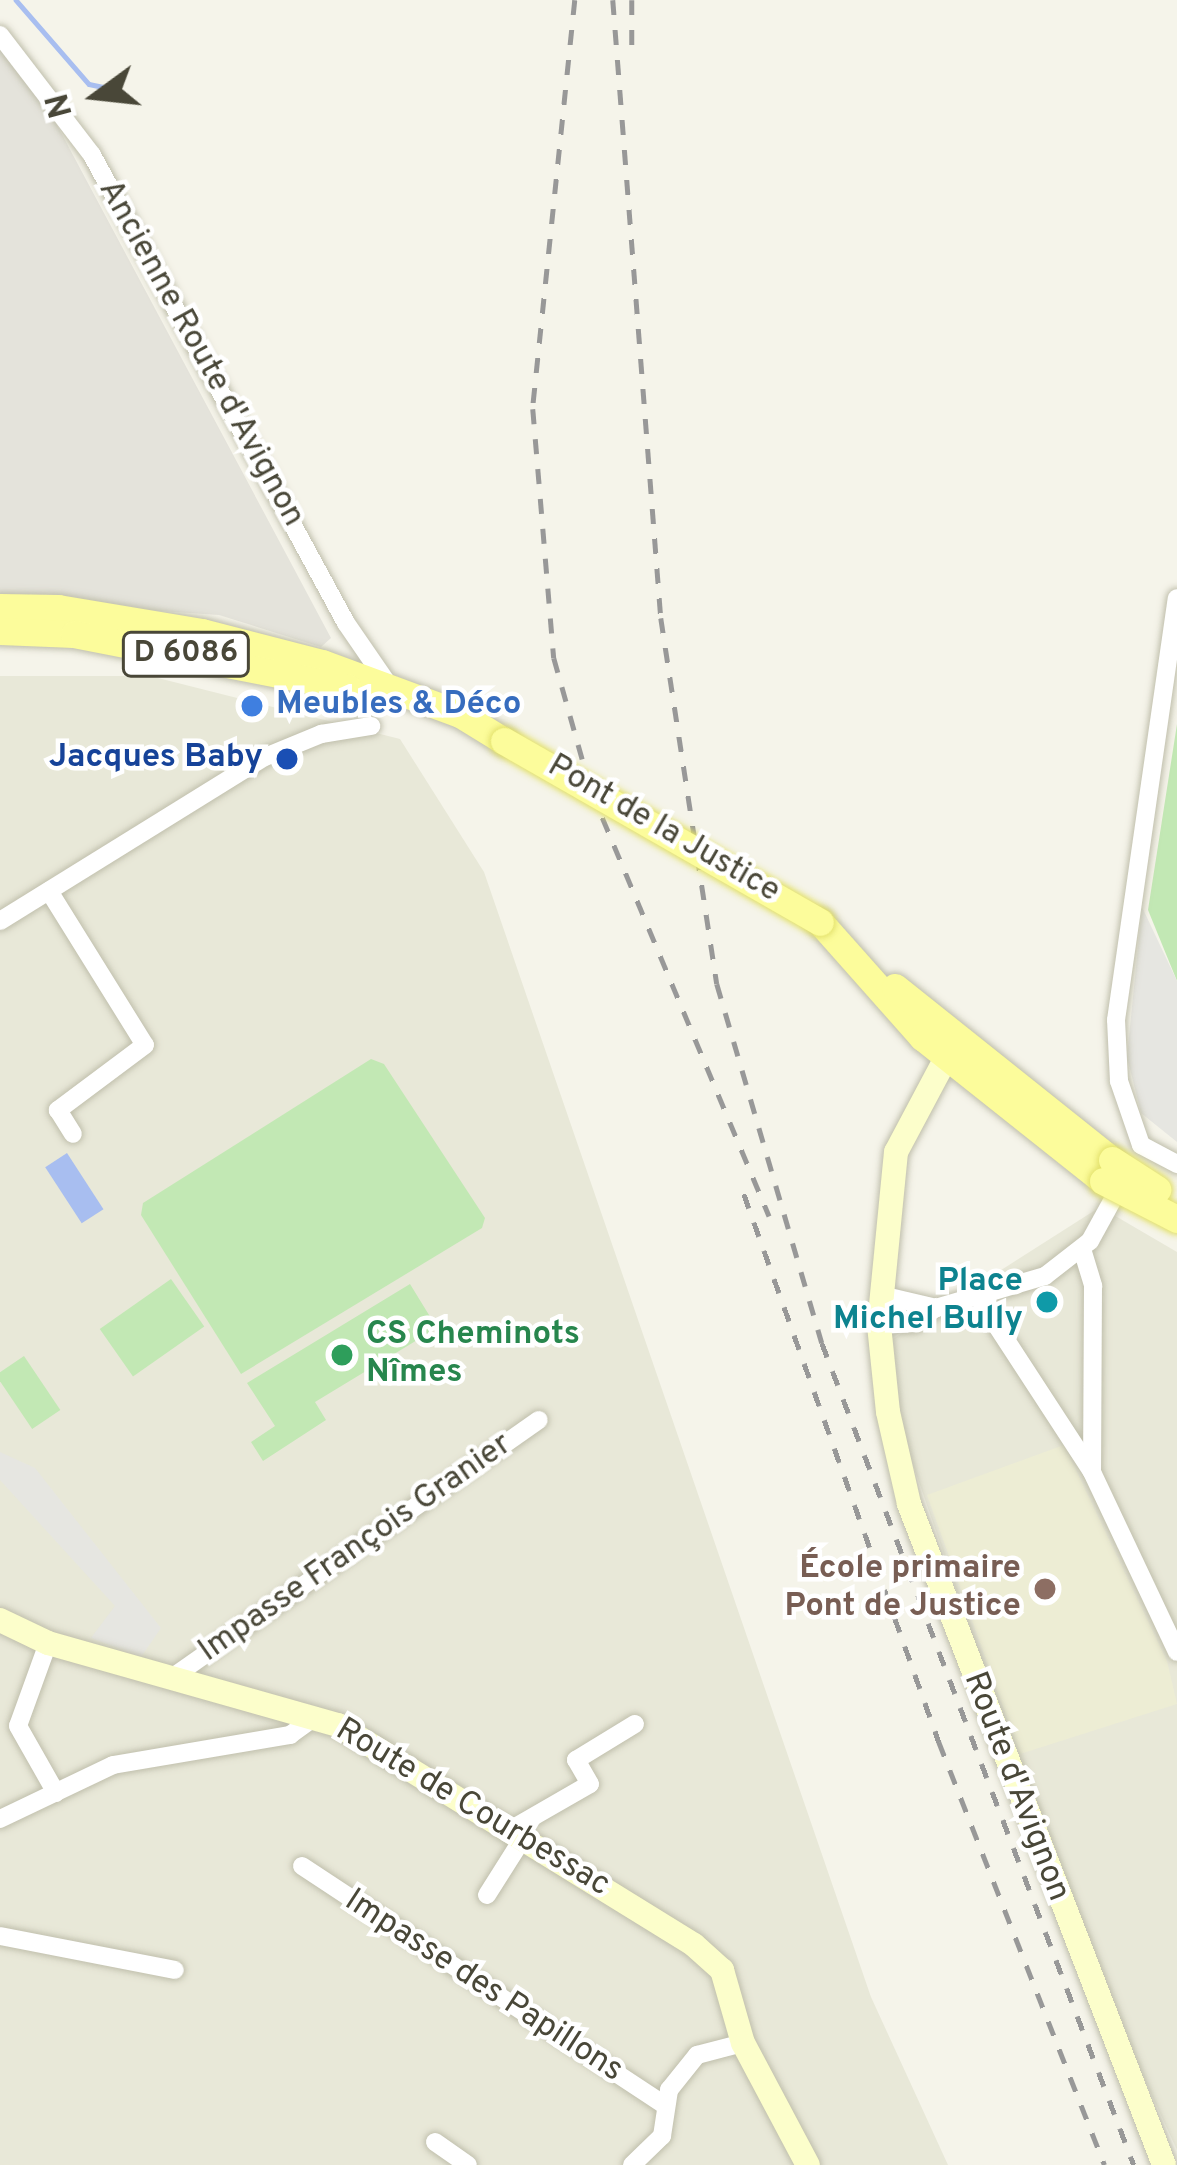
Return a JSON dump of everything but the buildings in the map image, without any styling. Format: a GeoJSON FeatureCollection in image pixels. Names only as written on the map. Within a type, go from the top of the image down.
{"type":"FeatureCollection","features":[{"type":"Feature","properties":{"kind":"main road","name":"D 6086"},"geometry":{"type":"LineString","coordinates":[[0,607],[140,622],[322,662],[390,687],[504,741]]}},
{"type":"Feature","properties":{"kind":"main road","name":"D 6086"},"geometry":{"type":"LineString","coordinates":[[0,631],[74,634],[326,683],[504,741]]}},
{"type":"Feature","properties":{"kind":"main road","name":"Pont de la Justice"},"geometry":{"type":"LineString","coordinates":[[504,741],[820,922]]}},
{"type":"Feature","properties":{"kind":"main road","name":"D 6086"},"geometry":{"type":"LineString","coordinates":[[820,922],[949,1028],[1108,1170],[1177,1199]]}},
{"type":"Feature","properties":{"kind":"main road","name":"D 6086"},"geometry":{"type":"LineString","coordinates":[[820,922],[946,1058],[1177,1219]]}},
{"type":"Feature","properties":{"kind":"main road"},"geometry":{"type":"LineString","coordinates":[[946,1058],[949,1028]]}},
{"type":"Feature","properties":{"kind":"main road","name":"Route d'Avignon"},"geometry":{"type":"LineString","coordinates":[[946,1058],[899,1139],[881,1295],[885,1395],[909,1504],[1165,2165]]}},
{"type":"Feature","properties":{"kind":"main road","name":"Route de Courbessac"},"geometry":{"type":"LineString","coordinates":[[0,1620],[48,1643],[316,1716],[517,1834],[708,1957],[722,1970],[743,2043],[808,2165]]}},
{"type":"Feature","properties":{"kind":"street","name":"Ancienne Route d'Avignon"},"geometry":{"type":"LineString","coordinates":[[0,35],[92,155],[346,623],[390,687]]}},
{"type":"Feature","properties":{"kind":"street"},"geometry":{"type":"LineString","coordinates":[[1177,598],[1116,1020],[1119,1081],[1141,1145],[1177,1164]]}},
{"type":"Feature","properties":{"kind":"street"},"geometry":{"type":"LineString","coordinates":[[322,662],[336,653],[346,623]]}},
{"type":"Feature","properties":{"kind":"street"},"geometry":{"type":"LineString","coordinates":[[0,921],[265,757],[321,734],[371,726]]}},
{"type":"Feature","properties":{"kind":"street"},"geometry":{"type":"LineString","coordinates":[[50,891],[145,1045],[58,1110],[73,1134]]}},
{"type":"Feature","properties":{"kind":"street"},"geometry":{"type":"LineString","coordinates":[[880,1324],[915,1323],[936,1308],[1045,1276],[1082,1249],[1141,1145]]}},
{"type":"Feature","properties":{"kind":"street"},"geometry":{"type":"LineString","coordinates":[[1082,1249],[1093,1286],[1092,1472]]}},
{"type":"Feature","properties":{"kind":"street"},"geometry":{"type":"LineString","coordinates":[[881,1295],[936,1308]]}},
{"type":"Feature","properties":{"kind":"street"},"geometry":{"type":"LineString","coordinates":[[978,1297],[1092,1472],[1177,1652]]}},
{"type":"Feature","properties":{"kind":"street"},"geometry":{"type":"LineString","coordinates":[[1064,1427],[1089,1418]]}},
{"type":"Feature","properties":{"kind":"street","name":"Impasse François Granier"},"geometry":{"type":"LineString","coordinates":[[173,1677],[539,1420]]}},
{"type":"Feature","properties":{"kind":"street"},"geometry":{"type":"LineString","coordinates":[[48,1643],[9,1730],[56,1793]]}},
{"type":"Feature","properties":{"kind":"street"},"geometry":{"type":"LineString","coordinates":[[0,1819],[140,1756],[290,1736],[316,1716]]}},
{"type":"Feature","properties":{"kind":"street"},"geometry":{"type":"LineString","coordinates":[[487,1894],[517,1834],[590,1784],[576,1760],[635,1724]]}},
{"type":"Feature","properties":{"kind":"street","name":"Impasse des Papillons"},"geometry":{"type":"LineString","coordinates":[[302,1866],[666,2106]]}},
{"type":"Feature","properties":{"kind":"street"},"geometry":{"type":"LineString","coordinates":[[0,1936],[175,1970]]}},
{"type":"Feature","properties":{"kind":"street"},"geometry":{"type":"LineString","coordinates":[[632,2165],[662,2136],[666,2106],[697,2055],[743,2043]]}},
{"type":"Feature","properties":{"kind":"street"},"geometry":{"type":"LineString","coordinates":[[435,2142],[468,2165]]}},
{"type":"Feature","properties":{"kind":"shaded area"},"geometry":{"type":"Polygon","coordinates":[[[0,44],[27,69],[331,638],[321,647],[219,615],[0,600],[0,44]]]}},
{"type":"Feature","properties":{"kind":"shaded area"},"geometry":{"type":"Polygon","coordinates":[[[0,676],[150,676],[400,739],[484,872],[871,1997],[948,2165],[0,2165],[0,676]]]}},
{"type":"Feature","properties":{"kind":"shaded area"},"geometry":{"type":"Polygon","coordinates":[[[1142,907],[1177,981],[1177,1142],[1141,1113],[1127,1057],[1142,907]]]}},
{"type":"Feature","properties":{"kind":"shaded area"},"geometry":{"type":"Polygon","coordinates":[[[1100,1207],[1177,1252],[1177,2150],[1118,2022],[980,1658],[902,1433],[893,1339],[1100,1207]]]}},
{"type":"Feature","properties":{"kind":"shaded area","name":"École primaire Pont de Justice"},"geometry":{"type":"Polygon","coordinates":[[[1064,1445],[1167,1661],[1177,1704],[1020,1754],[927,1495],[1064,1445]]]}},
{"type":"Feature","properties":{"kind":"shaded area"},"geometry":{"type":"Polygon","coordinates":[[[0,1452],[35,1468],[161,1628],[141,1657],[91,1638],[115,1606],[0,1480],[0,1452]]]}},
{"type":"Feature","properties":{"kind":"green space"},"geometry":{"type":"Polygon","coordinates":[[[1177,724],[1177,981],[1148,910],[1177,724]]]}},
{"type":"Feature","properties":{"kind":"green space"},"geometry":{"type":"Polygon","coordinates":[[[371,1059],[384,1064],[485,1218],[482,1228],[241,1374],[141,1215],[143,1203],[371,1059]]]}},
{"type":"Feature","properties":{"kind":"green space"},"geometry":{"type":"Polygon","coordinates":[[[171,1279],[204,1327],[133,1376],[100,1329],[171,1279]]]}},
{"type":"Feature","properties":{"kind":"green space","name":"CS Cheminots Nîmes"},"geometry":{"type":"Polygon","coordinates":[[[410,1284],[437,1328],[315,1402],[326,1420],[263,1461],[251,1442],[275,1426],[247,1383],[410,1284]]]}},
{"type":"Feature","properties":{"kind":"green space"},"geometry":{"type":"Polygon","coordinates":[[[24,1356],[60,1410],[32,1429],[0,1381],[0,1372],[24,1356]]]}},
{"type":"Feature","properties":{"kind":"water"},"geometry":{"type":"Polygon","coordinates":[[[67,1153],[103,1209],[82,1223],[45,1167],[67,1153]]]}},
{"type":"Feature","properties":{"kind":"waterway"},"geometry":{"type":"LineString","coordinates":[[16,0],[89,84],[113,89]]}},
{"type":"Feature","properties":{"kind":"railway"},"geometry":{"type":"LineString","coordinates":[[575,0],[533,409],[554,658],[591,790],[769,1216]]}},
{"type":"Feature","properties":{"kind":"railway"},"geometry":{"type":"LineString","coordinates":[[613,0],[661,618],[717,984],[822,1343],[1134,2165]]}},
{"type":"Feature","properties":{"kind":"railway"},"geometry":{"type":"LineString","coordinates":[[632,0],[632,48]]}},
{"type":"Feature","properties":{"kind":"railway"},"geometry":{"type":"LineString","coordinates":[[744,1194],[939,1742],[1105,2165]]}},
{"type":"Feature","properties":{"kind":"place","name":"Meubles & Déco"},"geometry":{"type":"Point","coordinates":[252,706]}},
{"type":"Feature","properties":{"kind":"place","name":"Jacques Baby"},"geometry":{"type":"Point","coordinates":[287,759]}},
{"type":"Feature","properties":{"kind":"place","name":"Place Michel Bully"},"geometry":{"type":"Point","coordinates":[1047,1302]}},
{"type":"Feature","properties":{"kind":"place","name":"CS Cheminots Nîmes"},"geometry":{"type":"Point","coordinates":[342,1355]}},
{"type":"Feature","properties":{"kind":"place","name":"École primaire Pont de Justice"},"geometry":{"type":"Point","coordinates":[1045,1589]}}]}
